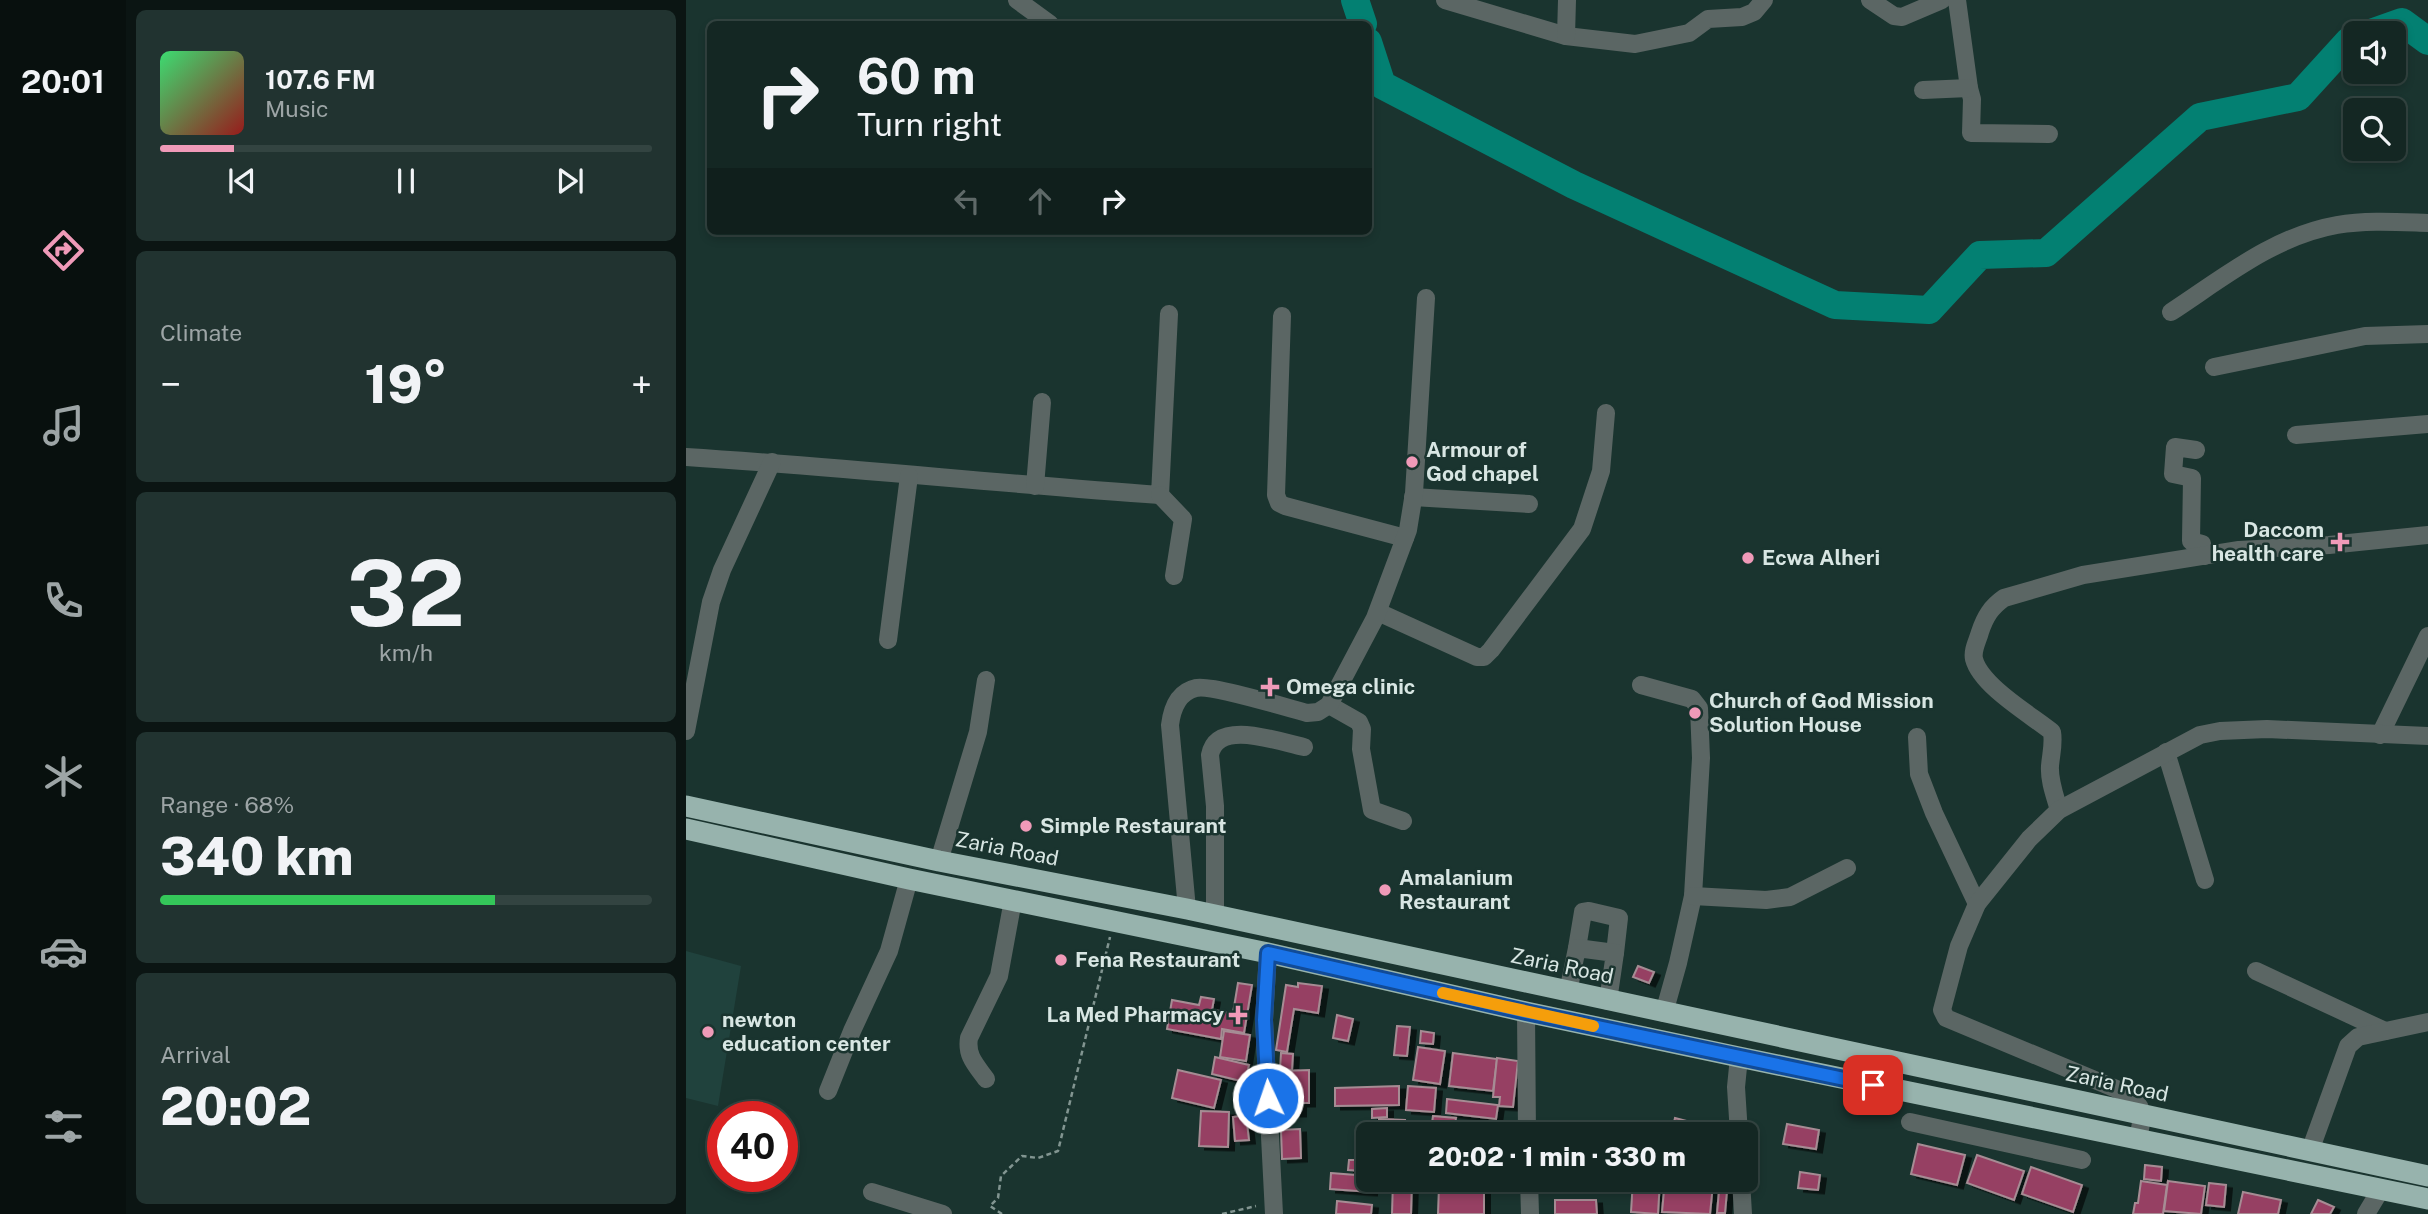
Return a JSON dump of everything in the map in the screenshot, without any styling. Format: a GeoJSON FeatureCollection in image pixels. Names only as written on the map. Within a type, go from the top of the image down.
{"type":"FeatureCollection","features":[{"type":"Feature","properties":{"kind":"highway","name":"Zaria Road"},"geometry":{"type":"LineString","coordinates":[[686,806],[939,861],[1187,909],[2428,1176]]}},
{"type":"Feature","properties":{"kind":"highway"},"geometry":{"type":"LineString","coordinates":[[686,829],[880,873],[1268,953],[1623,1033],[2428,1199]]}},
{"type":"Feature","properties":{"kind":"highway"},"geometry":{"type":"LineString","coordinates":[[880,873],[887,849]]}},
{"type":"Feature","properties":{"kind":"highway"},"geometry":{"type":"LineString","coordinates":[[1618,1003],[1623,1033]]}},
{"type":"Feature","properties":{"kind":"street"},"geometry":{"type":"LineString","coordinates":[[1017,0],[1046,21]]}},
{"type":"Feature","properties":{"kind":"street"},"geometry":{"type":"LineString","coordinates":[[1446,0],[1566,36],[1636,44],[1689,33],[1708,19],[1742,17],[1754,12],[1764,0]]}},
{"type":"Feature","properties":{"kind":"street"},"geometry":{"type":"LineString","coordinates":[[1566,36],[1567,0]]}},
{"type":"Feature","properties":{"kind":"street"},"geometry":{"type":"LineString","coordinates":[[1870,0],[1894,16],[1902,17],[1942,0]]}},
{"type":"Feature","properties":{"kind":"street"},"geometry":{"type":"LineString","coordinates":[[1957,0],[1972,99],[1971,134],[2049,134]]}},
{"type":"Feature","properties":{"kind":"street"},"geometry":{"type":"LineString","coordinates":[[1923,90],[1969,88]]}},
{"type":"Feature","properties":{"kind":"street"},"geometry":{"type":"LineString","coordinates":[[2171,312],[2264,250],[2287,240],[2335,226],[2375,221],[2428,223]]}},
{"type":"Feature","properties":{"kind":"street"},"geometry":{"type":"LineString","coordinates":[[1187,909],[1170,725],[1172,711],[1180,696],[1197,687],[1307,713],[1318,712],[1329,705],[1378,611],[1405,538],[1413,497],[1426,298]]}},
{"type":"Feature","properties":{"kind":"street"},"geometry":{"type":"LineString","coordinates":[[1160,495],[1169,314]]}},
{"type":"Feature","properties":{"kind":"street"},"geometry":{"type":"LineString","coordinates":[[1282,316],[1276,495],[1279,503],[1405,538]]}},
{"type":"Feature","properties":{"kind":"street"},"geometry":{"type":"LineString","coordinates":[[2214,367],[2365,336],[2428,334]]}},
{"type":"Feature","properties":{"kind":"street"},"geometry":{"type":"LineString","coordinates":[[1035,486],[1042,402]]}},
{"type":"Feature","properties":{"kind":"street"},"geometry":{"type":"LineString","coordinates":[[1378,611],[1477,657],[1484,657],[1582,529],[1601,471],[1606,413]]}},
{"type":"Feature","properties":{"kind":"street"},"geometry":{"type":"LineString","coordinates":[[2296,435],[2428,424]]}},
{"type":"Feature","properties":{"kind":"street"},"geometry":{"type":"LineString","coordinates":[[2196,450],[2175,447],[2173,474],[2192,478],[2191,541],[2202,544],[2204,556]]}},
{"type":"Feature","properties":{"kind":"street"},"geometry":{"type":"LineString","coordinates":[[686,457],[1160,495],[1183,519],[1174,576]]}},
{"type":"Feature","properties":{"kind":"street"},"geometry":{"type":"LineString","coordinates":[[686,731],[711,602],[722,570],[772,462]]}},
{"type":"Feature","properties":{"kind":"street"},"geometry":{"type":"LineString","coordinates":[[888,640],[909,476]]}},
{"type":"Feature","properties":{"kind":"street"},"geometry":{"type":"LineString","coordinates":[[1413,497],[1528,504]]}},
{"type":"Feature","properties":{"kind":"street"},"geometry":{"type":"LineString","coordinates":[[2059,810],[2050,768],[2052,732],[2003,695],[1974,659],[1974,650],[1985,618],[1994,605],[2004,598],[2083,575],[2239,550],[2428,536]]}},
{"type":"Feature","properties":{"kind":"street"},"geometry":{"type":"LineString","coordinates":[[2379,735],[2428,636]]}},
{"type":"Feature","properties":{"kind":"street"},"geometry":{"type":"LineString","coordinates":[[939,861],[978,732],[986,680]]}},
{"type":"Feature","properties":{"kind":"street"},"geometry":{"type":"LineString","coordinates":[[1641,685],[1692,699],[1699,708],[1701,758],[1693,895],[1664,1013]]}},
{"type":"Feature","properties":{"kind":"street"},"geometry":{"type":"LineString","coordinates":[[1329,705],[1359,722],[1362,729],[1361,749],[1371,810],[1403,821]]}},
{"type":"Feature","properties":{"kind":"street"},"geometry":{"type":"LineString","coordinates":[[2138,1140],[2143,1114],[2139,1102],[2126,1093],[1947,1018],[1942,1010],[1959,946],[1977,904],[2029,839],[2059,810],[2200,735],[2220,731],[2267,729],[2428,736]]}},
{"type":"Feature","properties":{"kind":"street"},"geometry":{"type":"LineString","coordinates":[[1215,915],[1215,806],[1210,755],[1212,747],[1231,733],[1304,747]]}},
{"type":"Feature","properties":{"kind":"street"},"geometry":{"type":"LineString","coordinates":[[1917,737],[1919,774],[1934,813],[1977,904]]}},
{"type":"Feature","properties":{"kind":"street"},"geometry":{"type":"LineString","coordinates":[[2166,752],[2205,880]]}},
{"type":"Feature","properties":{"kind":"street"},"geometry":{"type":"LineString","coordinates":[[1693,895],[1766,901],[1790,897],[1847,868]]}},
{"type":"Feature","properties":{"kind":"street"},"geometry":{"type":"LineString","coordinates":[[828,1091],[889,951],[909,879]]}},
{"type":"Feature","properties":{"kind":"street"},"geometry":{"type":"LineString","coordinates":[[986,1079],[971,1059],[967,1048],[969,1038],[999,976],[1013,900]]}},
{"type":"Feature","properties":{"kind":"street"},"geometry":{"type":"LineString","coordinates":[[1568,992],[1581,917],[1583,912],[1589,911],[1619,918],[1615,953],[1618,1003]]}},
{"type":"Feature","properties":{"kind":"street"},"geometry":{"type":"LineString","coordinates":[[1577,948],[1615,953]]}},
{"type":"Feature","properties":{"kind":"street"},"geometry":{"type":"LineString","coordinates":[[1268,953],[1264,1020],[1274,1208]]}},
{"type":"Feature","properties":{"kind":"street"},"geometry":{"type":"LineString","coordinates":[[2256,971],[2385,1031]]}},
{"type":"Feature","properties":{"kind":"street"},"geometry":{"type":"LineString","coordinates":[[1526,1012],[1527,1122]]}},
{"type":"Feature","properties":{"kind":"street"},"geometry":{"type":"LineString","coordinates":[[2310,1151],[2348,1046],[2358,1037],[2428,1022]]}},
{"type":"Feature","properties":{"kind":"street"},"geometry":{"type":"LineString","coordinates":[[1738,1122],[1736,1087],[1739,1057]]}},
{"type":"Feature","properties":{"kind":"street"},"geometry":{"type":"LineString","coordinates":[[2026,1148],[2034,1118]]}},
{"type":"Feature","properties":{"kind":"street"},"geometry":{"type":"LineString","coordinates":[[1910,1122],[2082,1160]]}},
{"type":"Feature","properties":{"kind":"street"},"geometry":{"type":"LineString","coordinates":[[2366,1214],[2381,1189]]}},
{"type":"Feature","properties":{"kind":"street"},"geometry":{"type":"LineString","coordinates":[[872,1192],[943,1214]]}},
{"type":"Feature","properties":{"kind":"street"},"geometry":{"type":"LineString","coordinates":[[1529,1192],[1530,1214]]}},
{"type":"Feature","properties":{"kind":"street"},"geometry":{"type":"LineString","coordinates":[[1742,1192],[1743,1214]]}},
{"type":"Feature","properties":{"kind":"path"},"geometry":{"type":"LineString","coordinates":[[1002,1214],[990,1206],[998,1198],[1001,1176],[1022,1156],[1038,1158],[1058,1151],[1114,920]]}},
{"type":"Feature","properties":{"kind":"path"},"geometry":{"type":"LineString","coordinates":[[1222,1214],[1274,1208]]}},
{"type":"Feature","properties":{"kind":"shaded area","name":"newton education center"},"geometry":{"type":"Polygon","coordinates":[[[686,951],[741,966],[719,1101],[707,1101],[707,1103],[686,1098],[686,951]]]}},
{"type":"Feature","properties":{"kind":"building"},"geometry":{"type":"Polygon","coordinates":[[[1638,966],[1654,972],[1649,983],[1633,977],[1638,966]]]}},
{"type":"Feature","properties":{"kind":"building"},"geometry":{"type":"Polygon","coordinates":[[[1238,983],[1252,985],[1244,1033],[1222,1029],[1221,1039],[1167,1029],[1172,1000],[1199,1005],[1201,997],[1214,999],[1212,1010],[1233,1013],[1238,983]]]}},
{"type":"Feature","properties":{"kind":"building"},"geometry":{"type":"Polygon","coordinates":[[[1298,983],[1322,986],[1318,1013],[1294,1009],[1287,1052],[1276,1050],[1286,985],[1298,987],[1298,983]]]}},
{"type":"Feature","properties":{"kind":"building"},"geometry":{"type":"Polygon","coordinates":[[[1337,1015],[1353,1019],[1348,1041],[1333,1038],[1337,1015]]]}},
{"type":"Feature","properties":{"kind":"building"},"geometry":{"type":"Polygon","coordinates":[[[1397,1026],[1410,1027],[1407,1056],[1394,1055],[1397,1026]]]}},
{"type":"Feature","properties":{"kind":"building"},"geometry":{"type":"Polygon","coordinates":[[[1224,1031],[1250,1035],[1246,1061],[1220,1057],[1224,1031]]]}},
{"type":"Feature","properties":{"kind":"building"},"geometry":{"type":"Polygon","coordinates":[[[1421,1031],[1434,1033],[1433,1044],[1420,1043],[1421,1031]]]}},
{"type":"Feature","properties":{"kind":"building"},"geometry":{"type":"Polygon","coordinates":[[[1418,1047],[1445,1051],[1440,1084],[1413,1080],[1418,1047]]]}},
{"type":"Feature","properties":{"kind":"building"},"geometry":{"type":"Polygon","coordinates":[[[1281,1053],[1293,1054],[1292,1070],[1280,1069],[1281,1053]]]}},
{"type":"Feature","properties":{"kind":"building"},"geometry":{"type":"Polygon","coordinates":[[[1453,1053],[1497,1059],[1493,1091],[1449,1086],[1453,1053]]]}},
{"type":"Feature","properties":{"kind":"building"},"geometry":{"type":"Polygon","coordinates":[[[1215,1057],[1249,1065],[1245,1082],[1212,1074],[1215,1057]]]}},
{"type":"Feature","properties":{"kind":"building"},"geometry":{"type":"Polygon","coordinates":[[[1497,1058],[1518,1061],[1513,1107],[1499,1106],[1500,1097],[1493,1097],[1497,1058]]]}},
{"type":"Feature","properties":{"kind":"building"},"geometry":{"type":"Polygon","coordinates":[[[1178,1070],[1221,1080],[1214,1108],[1172,1098],[1178,1070]]]}},
{"type":"Feature","properties":{"kind":"building"},"geometry":{"type":"Polygon","coordinates":[[[1309,1070],[1309,1103],[1301,1103],[1302,1098],[1283,1098],[1283,1071],[1309,1070]]]}},
{"type":"Feature","properties":{"kind":"building"},"geometry":{"type":"Polygon","coordinates":[[[1399,1086],[1399,1105],[1335,1106],[1335,1088],[1399,1086]]]}},
{"type":"Feature","properties":{"kind":"building"},"geometry":{"type":"Polygon","coordinates":[[[1408,1086],[1436,1088],[1434,1112],[1406,1110],[1408,1086]]]}},
{"type":"Feature","properties":{"kind":"building"},"geometry":{"type":"Polygon","coordinates":[[[1447,1099],[1498,1105],[1496,1119],[1446,1113],[1447,1099]]]}},
{"type":"Feature","properties":{"kind":"building"},"geometry":{"type":"Polygon","coordinates":[[[1286,1101],[1300,1101],[1300,1113],[1286,1113],[1286,1101]]]}},
{"type":"Feature","properties":{"kind":"building"},"geometry":{"type":"Polygon","coordinates":[[[1387,1108],[1387,1117],[1372,1118],[1372,1109],[1387,1108]]]}},
{"type":"Feature","properties":{"kind":"building"},"geometry":{"type":"Polygon","coordinates":[[[1201,1111],[1229,1112],[1228,1147],[1199,1146],[1201,1111]]]}},
{"type":"Feature","properties":{"kind":"building"},"geometry":{"type":"Polygon","coordinates":[[[1246,1115],[1249,1140],[1235,1141],[1233,1117],[1246,1115]]]}},
{"type":"Feature","properties":{"kind":"building"},"geometry":{"type":"Polygon","coordinates":[[[1433,1116],[1456,1118],[1455,1122],[1432,1122],[1433,1116]]]}},
{"type":"Feature","properties":{"kind":"building"},"geometry":{"type":"Polygon","coordinates":[[[1675,1118],[1690,1122],[1674,1122],[1675,1118]]]}},
{"type":"Feature","properties":{"kind":"building"},"geometry":{"type":"Polygon","coordinates":[[[1379,1119],[1405,1120],[1405,1122],[1379,1122],[1379,1119]]]}},
{"type":"Feature","properties":{"kind":"building"},"geometry":{"type":"Polygon","coordinates":[[[1787,1124],[1819,1130],[1816,1149],[1783,1144],[1787,1124]]]}},
{"type":"Feature","properties":{"kind":"building"},"geometry":{"type":"Polygon","coordinates":[[[1300,1129],[1301,1158],[1282,1159],[1281,1130],[1300,1129]]]}},
{"type":"Feature","properties":{"kind":"building"},"geometry":{"type":"Polygon","coordinates":[[[1918,1144],[1965,1155],[1957,1185],[1911,1174],[1918,1144]]]}},
{"type":"Feature","properties":{"kind":"building"},"geometry":{"type":"Polygon","coordinates":[[[1977,1155],[2024,1171],[2014,1200],[1967,1183],[1977,1155]]]}},
{"type":"Feature","properties":{"kind":"building"},"geometry":{"type":"Polygon","coordinates":[[[1349,1160],[1356,1160],[1356,1171],[1348,1170],[1349,1160]]]}},
{"type":"Feature","properties":{"kind":"building"},"geometry":{"type":"Polygon","coordinates":[[[2145,1165],[2162,1167],[2161,1181],[2144,1179],[2145,1165]]]}},
{"type":"Feature","properties":{"kind":"building"},"geometry":{"type":"Polygon","coordinates":[[[2031,1167],[2082,1185],[2073,1212],[2022,1194],[2031,1167]]]}},
{"type":"Feature","properties":{"kind":"building"},"geometry":{"type":"Polygon","coordinates":[[[1800,1172],[1820,1175],[1818,1190],[1798,1188],[1800,1172]]]}},
{"type":"Feature","properties":{"kind":"building"},"geometry":{"type":"Polygon","coordinates":[[[1331,1173],[1356,1175],[1356,1191],[1330,1189],[1331,1173]]]}},
{"type":"Feature","properties":{"kind":"building"},"geometry":{"type":"Polygon","coordinates":[[[2141,1181],[2167,1185],[2163,1214],[2133,1214],[2135,1203],[2138,1203],[2141,1181]]]}},
{"type":"Feature","properties":{"kind":"building"},"geometry":{"type":"Polygon","coordinates":[[[2168,1181],[2205,1186],[2201,1214],[2164,1211],[2168,1181]]]}},
{"type":"Feature","properties":{"kind":"building"},"geometry":{"type":"Polygon","coordinates":[[[2209,1183],[2226,1185],[2224,1207],[2206,1205],[2209,1183]]]}},
{"type":"Feature","properties":{"kind":"building"},"geometry":{"type":"Polygon","coordinates":[[[1393,1192],[1412,1192],[1411,1214],[1392,1214],[1393,1192]]]}},
{"type":"Feature","properties":{"kind":"building"},"geometry":{"type":"Polygon","coordinates":[[[1439,1192],[1484,1192],[1484,1214],[1438,1214],[1439,1192]]]}},
{"type":"Feature","properties":{"kind":"building"},"geometry":{"type":"Polygon","coordinates":[[[1632,1192],[1659,1192],[1658,1214],[1631,1212],[1632,1192]]]}},
{"type":"Feature","properties":{"kind":"building"},"geometry":{"type":"Polygon","coordinates":[[[1664,1192],[1712,1192],[1710,1214],[1662,1212],[1664,1192]]]}},
{"type":"Feature","properties":{"kind":"building"},"geometry":{"type":"Polygon","coordinates":[[[1719,1192],[1727,1192],[1725,1213],[1717,1213],[1719,1192]]]}},
{"type":"Feature","properties":{"kind":"building"},"geometry":{"type":"Polygon","coordinates":[[[2243,1192],[2281,1200],[2278,1214],[2238,1214],[2243,1192]]]}},
{"type":"Feature","properties":{"kind":"building"},"geometry":{"type":"Polygon","coordinates":[[[1555,1200],[1596,1200],[1597,1214],[1555,1214],[1555,1200]]]}},
{"type":"Feature","properties":{"kind":"building"},"geometry":{"type":"Polygon","coordinates":[[[2318,1200],[2334,1207],[2330,1214],[2311,1214],[2318,1200]]]}},
{"type":"Feature","properties":{"kind":"building"},"geometry":{"type":"Polygon","coordinates":[[[1337,1201],[1372,1205],[1371,1214],[1336,1214],[1337,1201]]]}},
{"type":"Feature","properties":{"kind":"waterway"},"geometry":{"type":"LineString","coordinates":[[1355,0],[1362,21]]}},
{"type":"Feature","properties":{"kind":"waterway"},"geometry":{"type":"LineString","coordinates":[[2406,25],[2428,41]]}},
{"type":"Feature","properties":{"kind":"waterway"},"geometry":{"type":"LineString","coordinates":[[1372,54],[1382,85],[1574,185],[1835,305],[1929,310],[1980,255],[2046,253],[2200,117],[2298,97],[2343,48]]}},
{"type":"Feature","properties":{"kind":"slow traffic"},"geometry":{"type":"LineString","coordinates":[[1443,993],[1593,1026]]}},
{"type":"Feature","properties":{"kind":"place","name":"Armour of God chapel"},"geometry":{"type":"Point","coordinates":[1412,462]}},
{"type":"Feature","properties":{"kind":"place","name":"Daccom health care"},"geometry":{"type":"Point","coordinates":[2340,542]}},
{"type":"Feature","properties":{"kind":"place","name":"Ecwa Alheri"},"geometry":{"type":"Point","coordinates":[1748,558]}},
{"type":"Feature","properties":{"kind":"place","name":"Omega clinic"},"geometry":{"type":"Point","coordinates":[1270,687]}},
{"type":"Feature","properties":{"kind":"place","name":"Church of God Mission Solution House"},"geometry":{"type":"Point","coordinates":[1695,713]}},
{"type":"Feature","properties":{"kind":"place","name":"Simple Restaurant"},"geometry":{"type":"Point","coordinates":[1026,826]}},
{"type":"Feature","properties":{"kind":"place","name":"Amalanium Restaurant"},"geometry":{"type":"Point","coordinates":[1385,890]}},
{"type":"Feature","properties":{"kind":"place","name":"Fena Restaurant"},"geometry":{"type":"Point","coordinates":[1061,960]}},
{"type":"Feature","properties":{"kind":"place","name":"La Med Pharmacy"},"geometry":{"type":"Point","coordinates":[1238,1015]}},
{"type":"Feature","properties":{"kind":"place","name":"newton education center"},"geometry":{"type":"Point","coordinates":[708,1032]}},
{"type":"Feature","properties":{"kind":"route"},"geometry":{"type":"LineString","coordinates":[[1268,1098],[1264,1020],[1268,953],[1526,1012],[1873,1085]]}}]}
